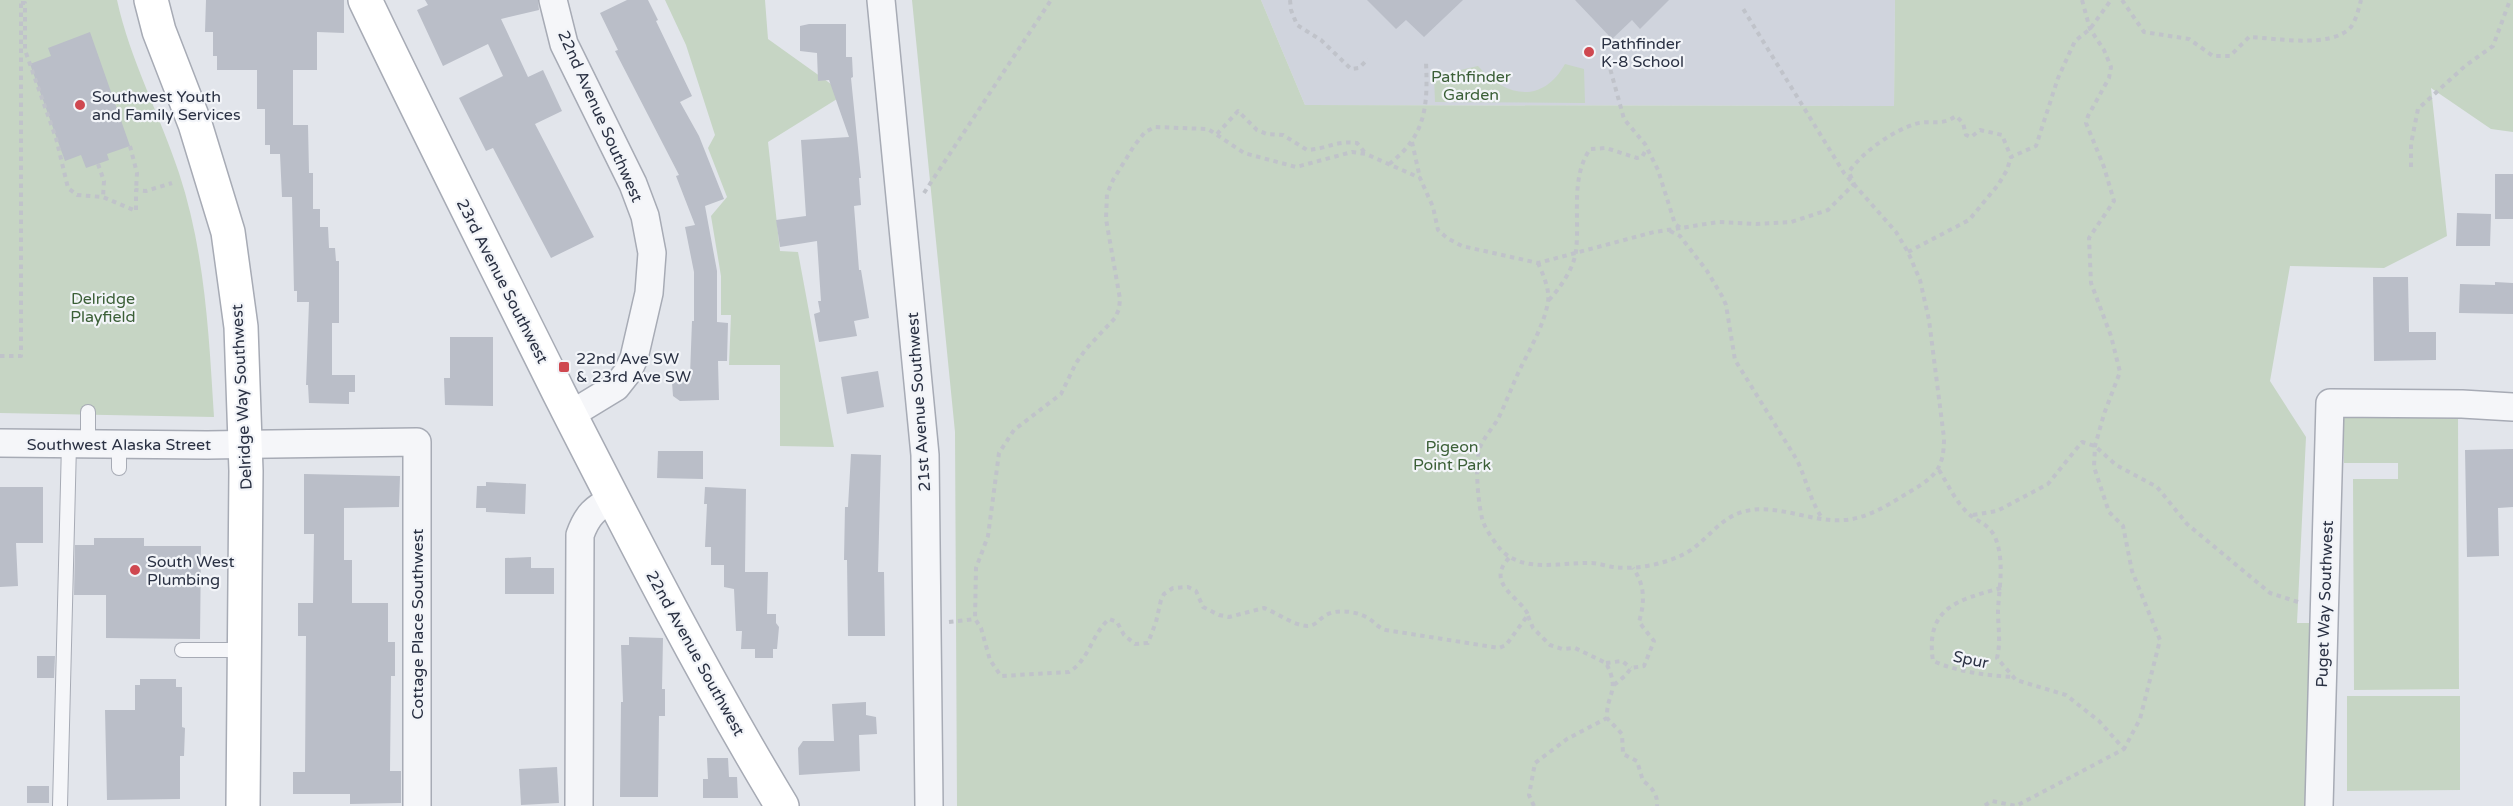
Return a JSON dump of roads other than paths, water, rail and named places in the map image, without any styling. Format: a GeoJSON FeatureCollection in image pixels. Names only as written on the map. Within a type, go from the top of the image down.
{"type":"FeatureCollection","features":[{"type":"Feature","properties":{"kind":"street","name":"Delridge Way Southwest"},"geometry":{"type":"LineString","coordinates":[[152,0],[159,31],[195,124],[228,232],[241,327],[245,443],[243,806]]}},
{"type":"Feature","properties":{"kind":"street","name":"23rd Avenue Southwest"},"geometry":{"type":"LineString","coordinates":[[365,0],[453,183],[613,498]]}},
{"type":"Feature","properties":{"kind":"street","name":"22nd Avenue Southwest"},"geometry":{"type":"LineString","coordinates":[[553,0],[564,44],[633,184],[645,216],[652,253],[649,293],[634,358],[627,373],[616,387],[570,415]]}},
{"type":"Feature","properties":{"kind":"street","name":"21st Avenue Southwest"},"geometry":{"type":"LineString","coordinates":[[881,0],[925,455],[929,806]]}},
{"type":"Feature","properties":{"kind":"street","name":"Puget Way Southwest"},"geometry":{"type":"LineString","coordinates":[[2319,806],[2330,403],[2462,404],[2513,407]]}},
{"type":"Feature","properties":{"kind":"street","name":"Southwest Alaska Street"},"geometry":{"type":"LineString","coordinates":[[0,443],[78,444],[119,456],[245,443],[417,442]]}},
{"type":"Feature","properties":{"kind":"street","name":"Cottage Place Southwest"},"geometry":{"type":"LineString","coordinates":[[417,442],[417,806]]}},
{"type":"Feature","properties":{"kind":"street","name":"22nd Avenue Southwest"},"geometry":{"type":"LineString","coordinates":[[613,498],[693,649],[782,806]]}},
{"type":"Feature","properties":{"kind":"street"},"geometry":{"type":"LineString","coordinates":[[579,806],[580,535],[593,510],[613,498]]}},
{"type":"Feature","properties":{"kind":"lane"},"geometry":{"type":"LineString","coordinates":[[60,806],[78,444],[88,412]]}},
{"type":"Feature","properties":{"kind":"lane"},"geometry":{"type":"LineString","coordinates":[[182,650],[245,650]]}},
{"type":"Feature","properties":{"kind":"place","name":"Pathfinder K-8 School"},"geometry":{"type":"Point","coordinates":[1589,52]}},
{"type":"Feature","properties":{"kind":"place","name":"Southwest Youth and Family Services"},"geometry":{"type":"Point","coordinates":[80,105]}},
{"type":"Feature","properties":{"kind":"place","name":"22nd Ave SW & 23rd Ave SW"},"geometry":{"type":"Point","coordinates":[564,367]}},
{"type":"Feature","properties":{"kind":"place","name":"South West Plumbing"},"geometry":{"type":"Point","coordinates":[135,570]}},
{"type":"Feature","properties":{"kind":"park label","name":"Pathfinder Garden"},"geometry":{"type":"Point","coordinates":[1471,85]}},
{"type":"Feature","properties":{"kind":"park label","name":"Delridge Playfield"},"geometry":{"type":"Point","coordinates":[103,307]}},
{"type":"Feature","properties":{"kind":"park label","name":"Pigeon Point Park"},"geometry":{"type":"Point","coordinates":[1452,455]}}]}
